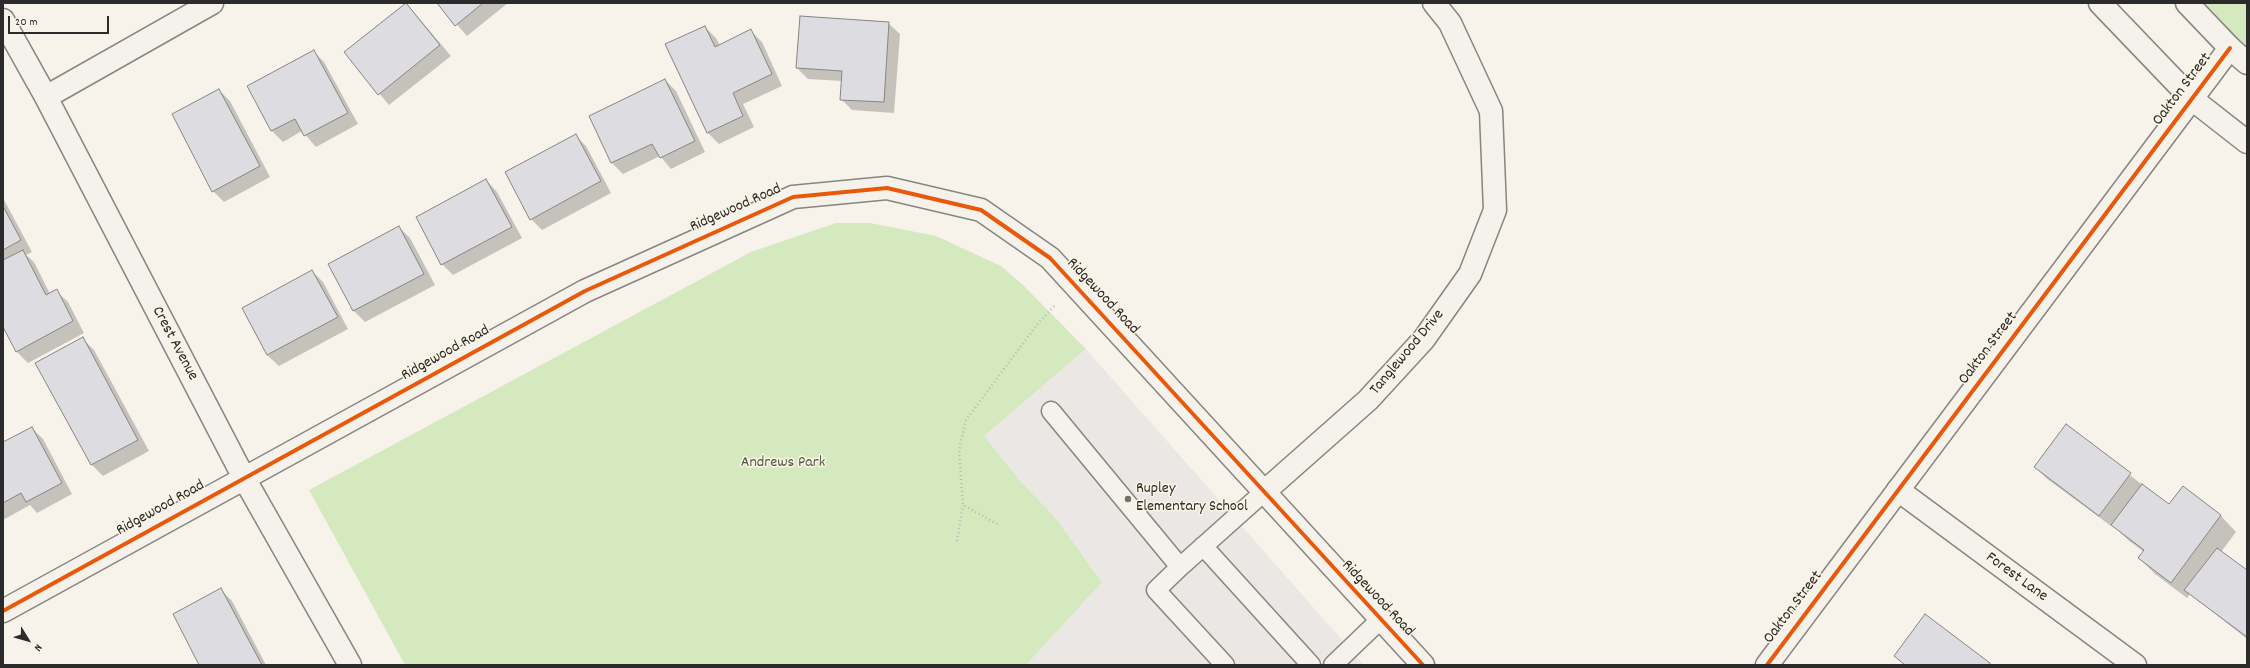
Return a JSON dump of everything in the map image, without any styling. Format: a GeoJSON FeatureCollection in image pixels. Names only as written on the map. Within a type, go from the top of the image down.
{"type":"FeatureCollection","features":[{"type":"Feature","properties":{"kind":"street"},"geometry":{"type":"LineString","coordinates":[[46,97],[212,3]]}},
{"type":"Feature","properties":{"kind":"street","name":"Tanglewood Drive"},"geometry":{"type":"LineString","coordinates":[[1264,492],[1368,400],[1424,339],[1470,274],[1495,210],[1491,111],[1450,23],[1434,3]]}},
{"type":"Feature","properties":{"kind":"street"},"geometry":{"type":"LineString","coordinates":[[2100,3],[2192,99],[2247,142]]}},
{"type":"Feature","properties":{"kind":"street"},"geometry":{"type":"LineString","coordinates":[[2187,3],[2230,48],[2247,63]]}},
{"type":"Feature","properties":{"kind":"street","name":"Crest Avenue"},"geometry":{"type":"LineString","coordinates":[[3,20],[46,97],[244,478],[350,665]]}},
{"type":"Feature","properties":{"kind":"street","name":"Oakton Street"},"geometry":{"type":"LineString","coordinates":[[1767,665],[2230,48]]}},
{"type":"Feature","properties":{"kind":"street","name":"Ridgewood Road"},"geometry":{"type":"LineString","coordinates":[[3,610],[585,291],[793,197],[887,188],[981,210],[1050,258],[1380,620],[1423,665]]}},
{"type":"Feature","properties":{"kind":"street","name":"Forest Lane"},"geometry":{"type":"LineString","coordinates":[[1898,490],[2135,665]]}},
{"type":"Feature","properties":{"kind":"lane"},"geometry":{"type":"LineString","coordinates":[[1051,411],[1180,567]]}},
{"type":"Feature","properties":{"kind":"lane"},"geometry":{"type":"LineString","coordinates":[[1225,665],[1156,590],[1264,492]]}},
{"type":"Feature","properties":{"kind":"lane"},"geometry":{"type":"LineString","coordinates":[[1203,546],[1311,665]]}},
{"type":"Feature","properties":{"kind":"lane"},"geometry":{"type":"LineString","coordinates":[[1333,665],[1380,620]]}},
{"type":"Feature","properties":{"kind":"path"},"geometry":{"type":"LineString","coordinates":[[957,541],[963,505],[959,450],[966,420],[1036,326],[1057,303]]}},
{"type":"Feature","properties":{"kind":"path"},"geometry":{"type":"LineString","coordinates":[[963,505],[997,524]]}},
{"type":"Feature","properties":{"kind":"shaded area","name":"Rupley Elementary School"},"geometry":{"type":"Polygon","coordinates":[[[1086,349],[1364,665],[1026,665],[1102,581],[1054,516],[1022,483],[984,436],[1086,349]]]}},
{"type":"Feature","properties":{"kind":"green space"},"geometry":{"type":"Polygon","coordinates":[[[2186,3],[2247,3],[2247,63],[2186,3]]]}},
{"type":"Feature","properties":{"kind":"green space","name":"Andrews Park"},"geometry":{"type":"Polygon","coordinates":[[[836,223],[870,223],[936,236],[1001,266],[1025,287],[1086,349],[984,436],[1022,483],[1054,516],[1102,582],[1026,665],[405,665],[309,490],[751,252],[836,223]]]}},
{"type":"Feature","properties":{"kind":"building"},"geometry":{"type":"Polygon","coordinates":[[[406,3],[440,45],[378,95],[344,52],[406,3]]]}},
{"type":"Feature","properties":{"kind":"building"},"geometry":{"type":"Polygon","coordinates":[[[437,3],[483,3],[455,26],[437,3]]]}},
{"type":"Feature","properties":{"kind":"building"},"geometry":{"type":"Polygon","coordinates":[[[800,16],[889,22],[884,102],[840,100],[842,71],[796,68],[800,16]]]}},
{"type":"Feature","properties":{"kind":"building"},"geometry":{"type":"Polygon","coordinates":[[[705,26],[715,47],[751,29],[772,74],[733,93],[743,116],[707,133],[665,44],[705,26]]]}},
{"type":"Feature","properties":{"kind":"building"},"geometry":{"type":"Polygon","coordinates":[[[314,50],[348,113],[304,136],[295,119],[271,131],[247,86],[314,50]]]}},
{"type":"Feature","properties":{"kind":"building"},"geometry":{"type":"Polygon","coordinates":[[[665,79],[695,141],[660,158],[652,144],[611,163],[589,116],[665,79]]]}},
{"type":"Feature","properties":{"kind":"building"},"geometry":{"type":"Polygon","coordinates":[[[219,89],[260,166],[212,192],[172,114],[219,89]]]}},
{"type":"Feature","properties":{"kind":"building"},"geometry":{"type":"Polygon","coordinates":[[[576,134],[601,181],[530,220],[505,172],[576,134]]]}},
{"type":"Feature","properties":{"kind":"building"},"geometry":{"type":"Polygon","coordinates":[[[486,179],[512,227],[441,265],[416,217],[486,179]]]}},
{"type":"Feature","properties":{"kind":"building"},"geometry":{"type":"Polygon","coordinates":[[[3,206],[21,240],[3,250],[3,206]]]}},
{"type":"Feature","properties":{"kind":"building"},"geometry":{"type":"Polygon","coordinates":[[[399,226],[424,274],[353,311],[328,264],[399,226]]]}},
{"type":"Feature","properties":{"kind":"building"},"geometry":{"type":"Polygon","coordinates":[[[23,250],[46,295],[57,289],[73,321],[16,352],[3,327],[3,260],[23,250]]]}},
{"type":"Feature","properties":{"kind":"building"},"geometry":{"type":"Polygon","coordinates":[[[312,270],[338,317],[267,355],[242,308],[312,270]]]}},
{"type":"Feature","properties":{"kind":"building"},"geometry":{"type":"Polygon","coordinates":[[[83,337],[138,440],[91,465],[35,363],[83,337]]]}},
{"type":"Feature","properties":{"kind":"building"},"geometry":{"type":"Polygon","coordinates":[[[2066,424],[2131,473],[2099,516],[2034,467],[2066,424]]]}},
{"type":"Feature","properties":{"kind":"building"},"geometry":{"type":"Polygon","coordinates":[[[32,427],[62,483],[26,502],[21,493],[3,503],[3,442],[32,427]]]}},
{"type":"Feature","properties":{"kind":"building"},"geometry":{"type":"Polygon","coordinates":[[[2142,484],[2169,504],[2183,486],[2221,515],[2171,583],[2138,558],[2144,550],[2111,525],[2142,484]]]}},
{"type":"Feature","properties":{"kind":"building"},"geometry":{"type":"Polygon","coordinates":[[[2217,548],[2247,570],[2247,637],[2184,590],[2217,548]]]}},
{"type":"Feature","properties":{"kind":"building"},"geometry":{"type":"Polygon","coordinates":[[[221,588],[262,665],[199,665],[173,614],[221,588]]]}},
{"type":"Feature","properties":{"kind":"building"},"geometry":{"type":"Polygon","coordinates":[[[1925,614],[1990,663],[1989,665],[1905,665],[1894,656],[1925,614]]]}},
{"type":"Feature","properties":{"kind":"cycle path"},"geometry":{"type":"LineString","coordinates":[[1767,665],[2230,48]]}},
{"type":"Feature","properties":{"kind":"cycle path"},"geometry":{"type":"LineString","coordinates":[[3,611],[585,291],[793,197],[887,188],[981,210],[1050,258],[1423,665]]}},
{"type":"Feature","properties":{"kind":"place","name":"Rupley Elementary School"},"geometry":{"type":"Point","coordinates":[1128,499]}}]}
